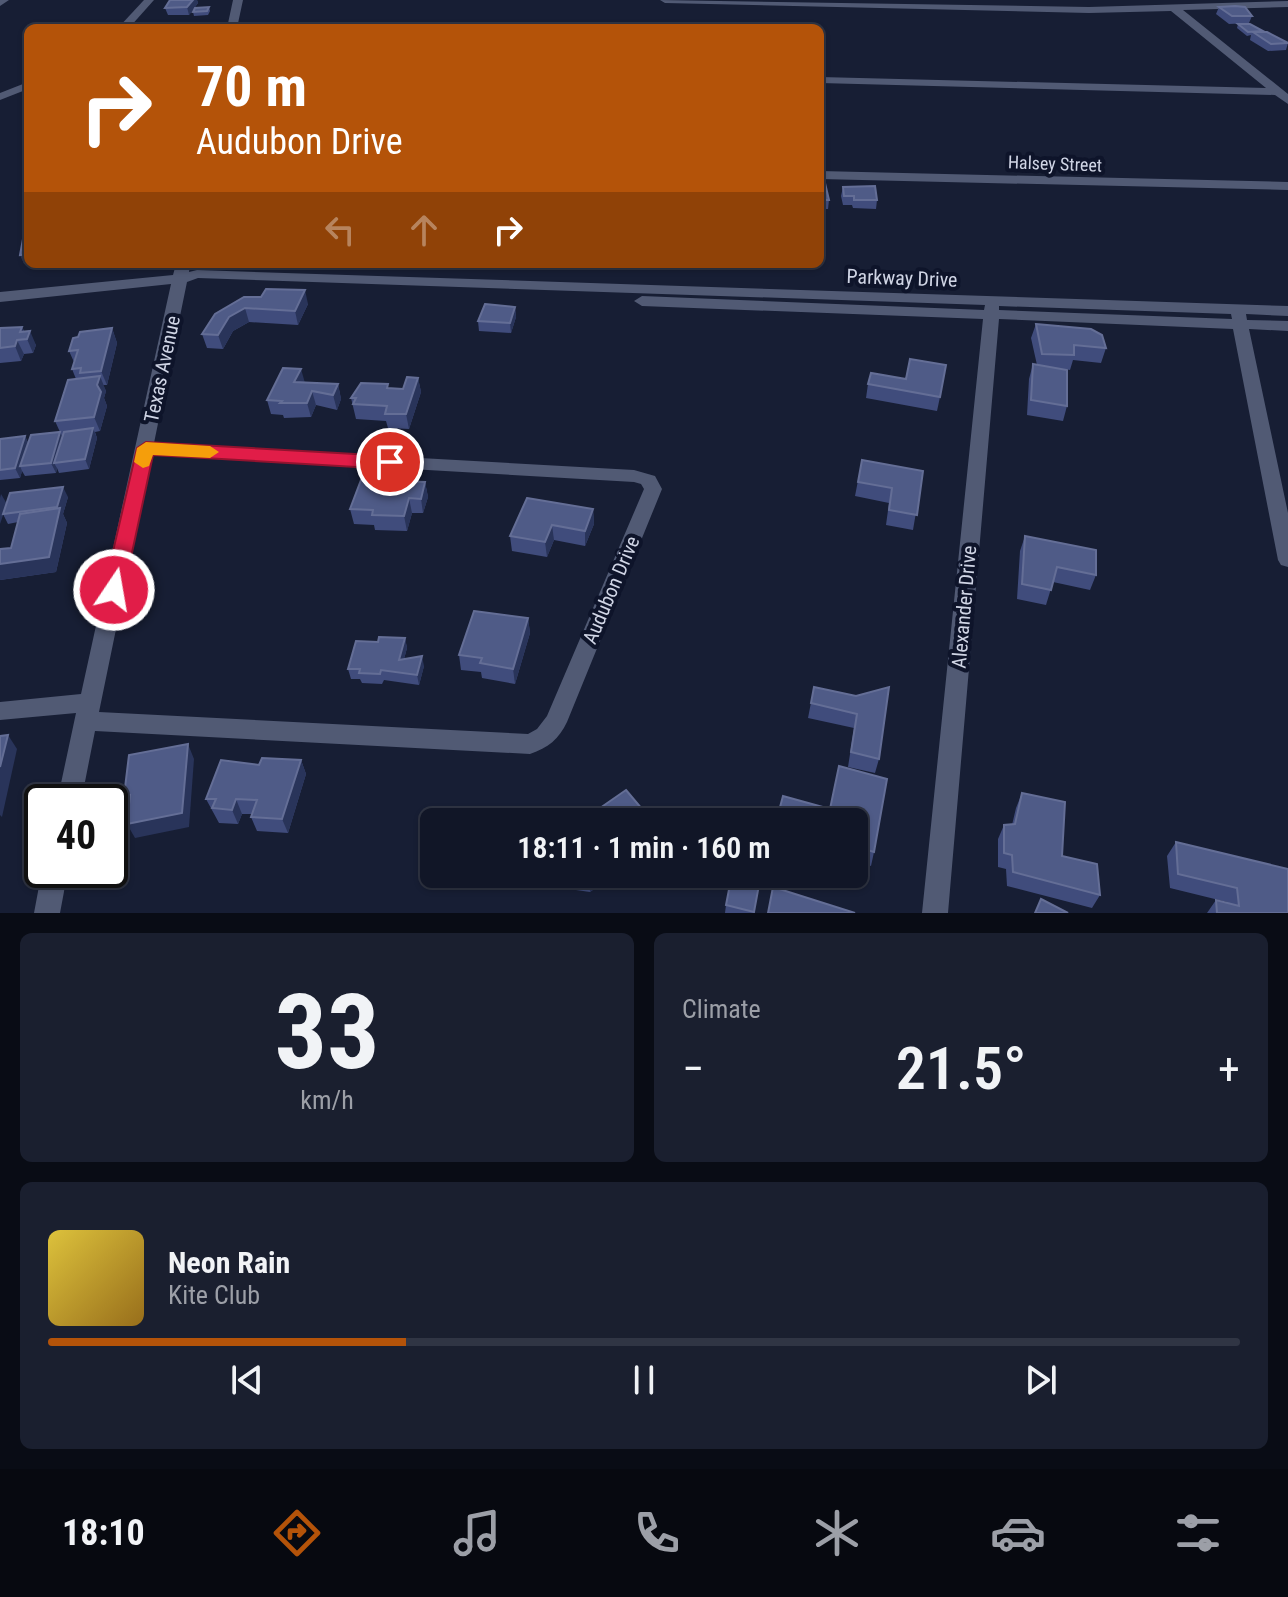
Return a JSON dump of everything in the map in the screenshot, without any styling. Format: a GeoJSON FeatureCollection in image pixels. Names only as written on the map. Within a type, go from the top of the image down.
{"type":"FeatureCollection","features":[{"type":"Feature","properties":{"kind":"street"},"geometry":{"type":"LineString","coordinates":[[127,24],[149,0]]}},
{"type":"Feature","properties":{"kind":"street"},"geometry":{"type":"LineString","coordinates":[[233,24],[238,0]]}},
{"type":"Feature","properties":{"kind":"street"},"geometry":{"type":"LineString","coordinates":[[665,0],[1089,10],[1288,4]]}},
{"type":"Feature","properties":{"kind":"street"},"geometry":{"type":"LineString","coordinates":[[1081,0],[1089,10]]}},
{"type":"Feature","properties":{"kind":"street"},"geometry":{"type":"LineString","coordinates":[[1173,7],[1288,100]]}},
{"type":"Feature","properties":{"kind":"street"},"geometry":{"type":"LineString","coordinates":[[824,80],[1277,92]]}},
{"type":"Feature","properties":{"kind":"street"},"geometry":{"type":"LineString","coordinates":[[0,97],[24,87]]}},
{"type":"Feature","properties":{"kind":"street","name":"Halsey Street"},"geometry":{"type":"LineString","coordinates":[[824,175],[1288,186]]}},
{"type":"Feature","properties":{"kind":"street","name":"Parkway Drive"},"geometry":{"type":"LineString","coordinates":[[0,297],[182,272],[992,309],[1238,316],[1288,311]]}},
{"type":"Feature","properties":{"kind":"street","name":"Texas Avenue"},"geometry":{"type":"LineString","coordinates":[[73,784],[182,272]]}},
{"type":"Feature","properties":{"kind":"street","name":"Alexander Drive"},"geometry":{"type":"LineString","coordinates":[[935,913],[992,309]]}},
{"type":"Feature","properties":{"kind":"street"},"geometry":{"type":"LineString","coordinates":[[1238,316],[1288,560]]}},
{"type":"Feature","properties":{"kind":"street","name":"Parkway Drive"},"geometry":{"type":"LineString","coordinates":[[1238,316],[1288,326]]}},
{"type":"Feature","properties":{"kind":"street","name":"Audubon Drive"},"geometry":{"type":"LineString","coordinates":[[87,712],[530,744],[545,736],[556,722],[653,489],[648,480],[634,476],[146,448]]}},
{"type":"Feature","properties":{"kind":"street"},"geometry":{"type":"LineString","coordinates":[[0,711],[87,712]]}},
{"type":"Feature","properties":{"kind":"street"},"geometry":{"type":"LineString","coordinates":[[47,913],[52,888]]}},
{"type":"Feature","properties":{"kind":"building"},"geometry":{"type":"Polygon","coordinates":[[[170,0],[193,0],[187,7],[165,8],[170,0]]]}},
{"type":"Feature","properties":{"kind":"building"},"geometry":{"type":"Polygon","coordinates":[[[209,7],[207,11],[193,12],[195,8],[209,7]]]}},
{"type":"Feature","properties":{"kind":"building"},"geometry":{"type":"Polygon","coordinates":[[[1219,7],[1245,7],[1252,16],[1232,16],[1219,7]]]}},
{"type":"Feature","properties":{"kind":"building"},"geometry":{"type":"Polygon","coordinates":[[[1238,24],[1250,24],[1263,31],[1248,32],[1238,24]]]}},
{"type":"Feature","properties":{"kind":"building"},"geometry":{"type":"Polygon","coordinates":[[[1253,32],[1267,32],[1288,43],[1271,44],[1253,32]]]}},
{"type":"Feature","properties":{"kind":"building"},"geometry":{"type":"Polygon","coordinates":[[[824,183],[825,183],[829,200],[824,200],[824,183]]]}},
{"type":"Feature","properties":{"kind":"building"},"geometry":{"type":"Polygon","coordinates":[[[875,186],[877,200],[854,200],[854,196],[844,196],[843,187],[875,186]]]}},
{"type":"Feature","properties":{"kind":"building"},"geometry":{"type":"Polygon","coordinates":[[[266,289],[305,290],[295,311],[245,308],[229,317],[218,335],[202,334],[215,314],[244,297],[261,297],[266,289]]]}},
{"type":"Feature","properties":{"kind":"building"},"geometry":{"type":"Polygon","coordinates":[[[485,304],[515,307],[510,323],[478,321],[485,304]]]}},
{"type":"Feature","properties":{"kind":"building"},"geometry":{"type":"Polygon","coordinates":[[[1036,324],[1091,329],[1102,335],[1106,348],[1074,345],[1074,355],[1042,354],[1036,324]]]}},
{"type":"Feature","properties":{"kind":"building"},"geometry":{"type":"Polygon","coordinates":[[[22,327],[20,332],[30,331],[27,339],[17,340],[15,346],[0,348],[0,328],[22,327]]]}},
{"type":"Feature","properties":{"kind":"building"},"geometry":{"type":"Polygon","coordinates":[[[112,328],[101,371],[80,373],[81,368],[72,369],[78,350],[69,351],[73,338],[78,337],[80,332],[112,328]]]}},
{"type":"Feature","properties":{"kind":"building"},"geometry":{"type":"Polygon","coordinates":[[[910,359],[946,365],[940,397],[868,384],[871,373],[906,379],[910,359]]]}},
{"type":"Feature","properties":{"kind":"building"},"geometry":{"type":"Polygon","coordinates":[[[1033,364],[1067,370],[1067,406],[1031,400],[1033,364]]]}},
{"type":"Feature","properties":{"kind":"building"},"geometry":{"type":"Polygon","coordinates":[[[283,368],[301,369],[294,382],[338,384],[333,395],[312,391],[307,403],[267,400],[283,368]]]}},
{"type":"Feature","properties":{"kind":"building"},"geometry":{"type":"Polygon","coordinates":[[[100,376],[97,385],[101,392],[94,417],[55,421],[68,380],[100,376]]]}},
{"type":"Feature","properties":{"kind":"building"},"geometry":{"type":"Polygon","coordinates":[[[407,377],[418,378],[406,414],[385,414],[387,406],[353,404],[356,398],[351,398],[361,383],[388,384],[387,388],[403,389],[407,377]]]}},
{"type":"Feature","properties":{"kind":"building"},"geometry":{"type":"Polygon","coordinates":[[[93,428],[85,459],[54,463],[64,432],[93,428]]]}},
{"type":"Feature","properties":{"kind":"building"},"geometry":{"type":"Polygon","coordinates":[[[60,432],[51,463],[20,466],[31,435],[60,432]]]}},
{"type":"Feature","properties":{"kind":"building"},"geometry":{"type":"Polygon","coordinates":[[[25,436],[15,468],[0,470],[0,439],[25,436]]]}},
{"type":"Feature","properties":{"kind":"building"},"geometry":{"type":"Polygon","coordinates":[[[862,460],[923,471],[917,515],[889,510],[892,488],[858,482],[862,460]]]}},
{"type":"Feature","properties":{"kind":"building"},"geometry":{"type":"Polygon","coordinates":[[[361,480],[425,482],[421,499],[409,498],[404,516],[372,515],[373,510],[350,509],[361,480]]]}},
{"type":"Feature","properties":{"kind":"building"},"geometry":{"type":"Polygon","coordinates":[[[63,487],[57,507],[3,514],[10,493],[63,487]]]}},
{"type":"Feature","properties":{"kind":"building"},"geometry":{"type":"Polygon","coordinates":[[[527,498],[593,509],[585,531],[552,525],[545,542],[510,536],[527,498]]]}},
{"type":"Feature","properties":{"kind":"building"},"geometry":{"type":"Polygon","coordinates":[[[60,508],[49,557],[0,564],[0,549],[11,548],[20,514],[60,508]]]}},
{"type":"Feature","properties":{"kind":"building"},"geometry":{"type":"Polygon","coordinates":[[[1025,536],[1096,550],[1096,575],[1057,567],[1051,590],[1022,584],[1025,536]]]}},
{"type":"Feature","properties":{"kind":"building"},"geometry":{"type":"Polygon","coordinates":[[[474,611],[528,618],[513,669],[480,663],[482,658],[459,655],[474,611]]]}},
{"type":"Feature","properties":{"kind":"building"},"geometry":{"type":"Polygon","coordinates":[[[379,637],[405,638],[399,660],[422,656],[417,675],[381,670],[380,674],[359,673],[360,669],[348,669],[356,641],[378,642],[379,637]]]}},
{"type":"Feature","properties":{"kind":"building"},"geometry":{"type":"Polygon","coordinates":[[[814,687],[856,696],[889,687],[879,759],[851,752],[857,714],[811,703],[814,687]]]}},
{"type":"Feature","properties":{"kind":"building"},"geometry":{"type":"Polygon","coordinates":[[[8,735],[0,767],[0,736],[8,735]]]}},
{"type":"Feature","properties":{"kind":"building"},"geometry":{"type":"Polygon","coordinates":[[[188,744],[182,813],[128,824],[130,795],[125,784],[129,755],[188,744]]]}},
{"type":"Feature","properties":{"kind":"building"},"geometry":{"type":"Polygon","coordinates":[[[262,758],[301,760],[282,819],[251,817],[257,800],[236,799],[232,810],[212,808],[216,799],[206,799],[221,760],[259,765],[262,758]]]}},
{"type":"Feature","properties":{"kind":"building"},"geometry":{"type":"Polygon","coordinates":[[[839,766],[887,779],[874,852],[868,850],[868,808],[830,808],[839,766]]]}},
{"type":"Feature","properties":{"kind":"building"},"geometry":{"type":"Polygon","coordinates":[[[626,790],[641,808],[600,808],[626,790]]]}},
{"type":"Feature","properties":{"kind":"building"},"geometry":{"type":"Polygon","coordinates":[[[1022,793],[1065,802],[1062,856],[1097,864],[1100,895],[1013,872],[1012,855],[1004,853],[1004,825],[1015,824],[1022,793]]]}},
{"type":"Feature","properties":{"kind":"building"},"geometry":{"type":"Polygon","coordinates":[[[783,796],[826,808],[780,808],[783,796]]]}},
{"type":"Feature","properties":{"kind":"building"},"geometry":{"type":"Polygon","coordinates":[[[1176,842],[1288,869],[1288,913],[1217,913],[1216,900],[1239,906],[1237,888],[1178,874],[1176,842]]]}},
{"type":"Feature","properties":{"kind":"building"},"geometry":{"type":"Polygon","coordinates":[[[729,888],[758,888],[754,912],[726,905],[729,888]]]}},
{"type":"Feature","properties":{"kind":"building"},"geometry":{"type":"Polygon","coordinates":[[[773,888],[776,888],[855,913],[768,913],[773,888]]]}},
{"type":"Feature","properties":{"kind":"building"},"geometry":{"type":"Polygon","coordinates":[[[1041,899],[1068,913],[1035,913],[1041,899]]]}},
{"type":"Feature","properties":{"kind":"slow traffic"},"geometry":{"type":"LineString","coordinates":[[143,462],[146,448],[210,452]]}},
{"type":"Feature","properties":{"kind":"route"},"geometry":{"type":"LineString","coordinates":[[114,590],[146,448],[390,462]]}}]}
